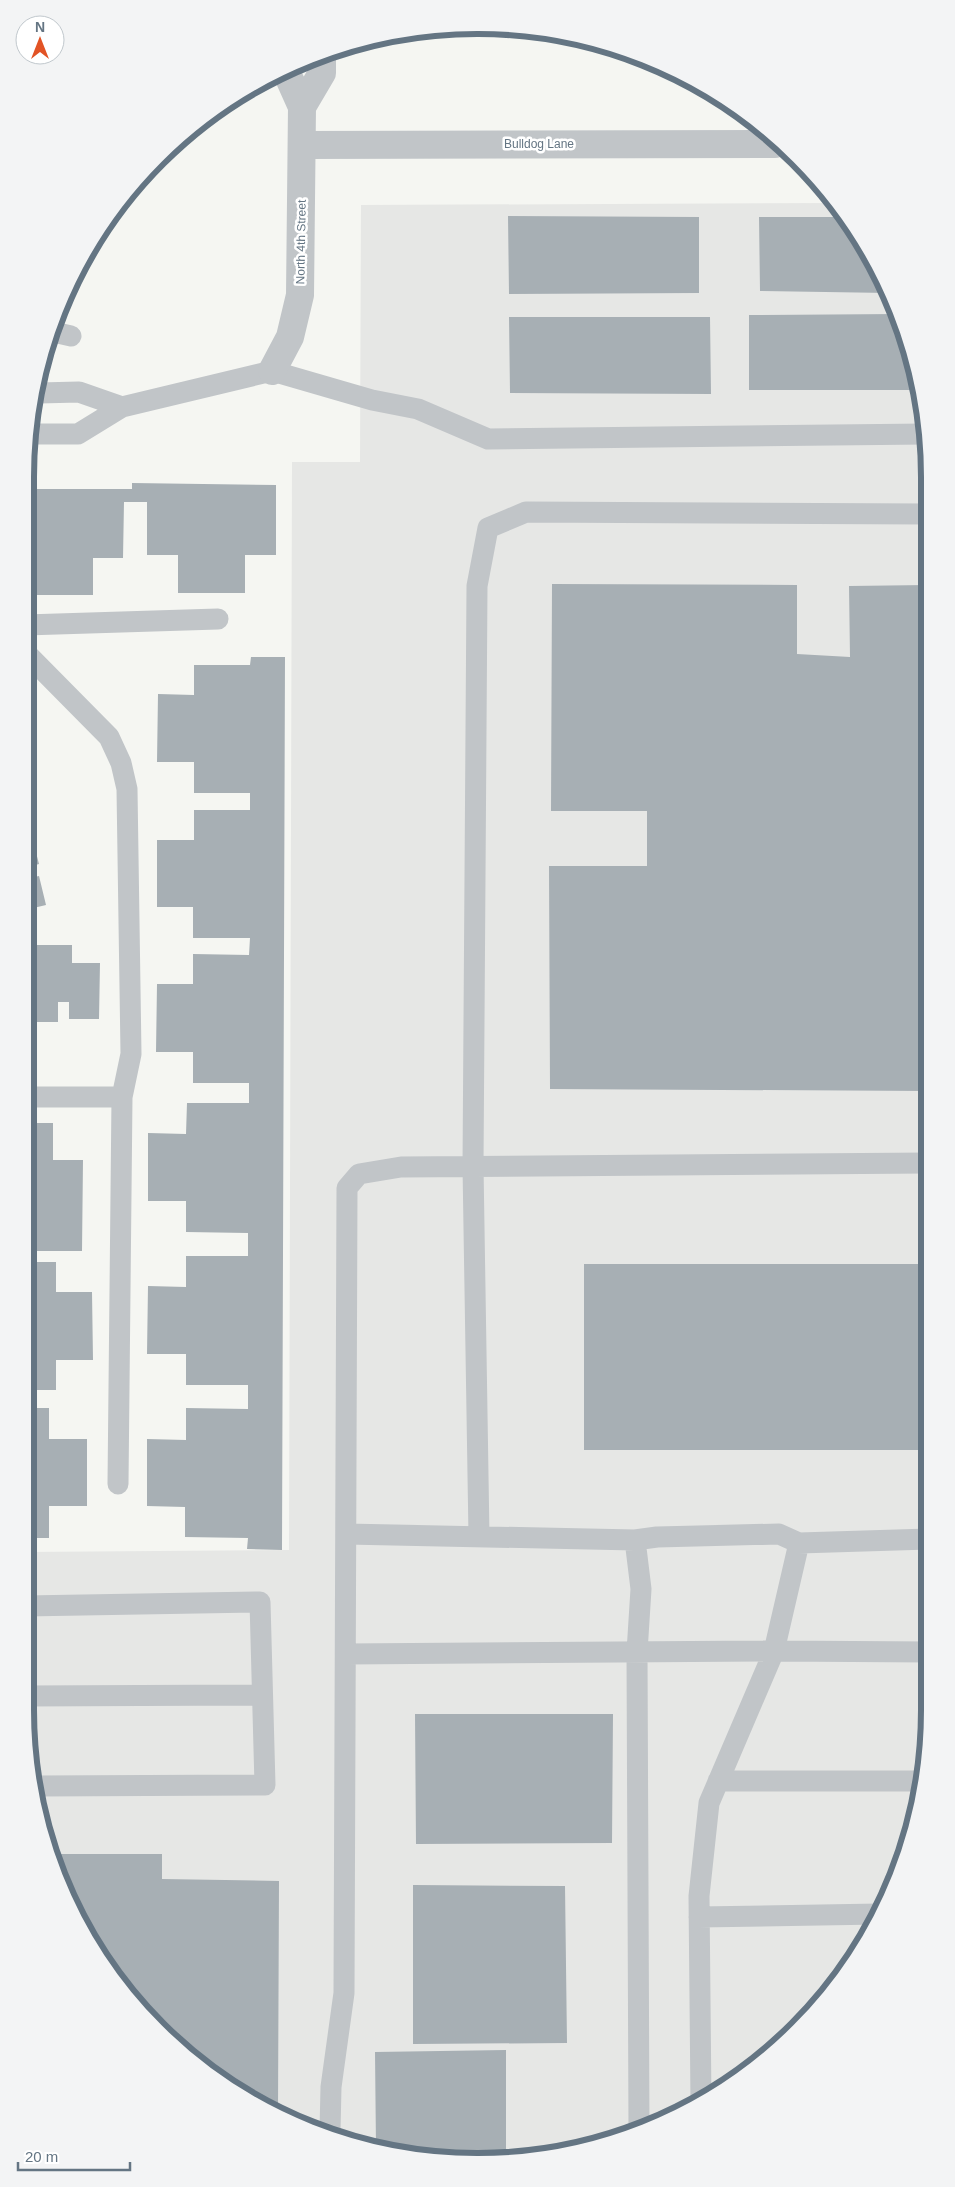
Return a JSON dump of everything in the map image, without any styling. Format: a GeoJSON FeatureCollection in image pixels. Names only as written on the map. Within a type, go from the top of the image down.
{"type":"FeatureCollection","features":[{"type":"Feature","properties":{"kind":"street"},"geometry":{"type":"LineString","coordinates":[[302,107],[322,73],[322,62]]}},
{"type":"Feature","properties":{"kind":"street","name":"North 4th Street"},"geometry":{"type":"LineString","coordinates":[[272,371],[290,337],[300,295],[302,107],[288,77]]}},
{"type":"Feature","properties":{"kind":"street","name":"Bulldog Lane"},"geometry":{"type":"LineString","coordinates":[[303,145],[770,144]]}},
{"type":"Feature","properties":{"kind":"lane"},"geometry":{"type":"LineString","coordinates":[[58,333],[71,336]]}},
{"type":"Feature","properties":{"kind":"lane"},"geometry":{"type":"LineString","coordinates":[[36,434],[78,434],[122,407],[272,371],[372,400],[418,409],[488,439],[919,434]]}},
{"type":"Feature","properties":{"kind":"lane"},"geometry":{"type":"LineString","coordinates":[[42,393],[80,392],[122,407]]}},
{"type":"Feature","properties":{"kind":"lane"},"geometry":{"type":"LineString","coordinates":[[479,1537],[473,1166],[477,586],[488,528],[526,512],[921,514]]}},
{"type":"Feature","properties":{"kind":"lane"},"geometry":{"type":"LineString","coordinates":[[34,625],[218,620]]}},
{"type":"Feature","properties":{"kind":"lane"},"geometry":{"type":"LineString","coordinates":[[34,661],[109,737],[121,763],[127,789],[131,1054],[122,1097],[118,1484]]}},
{"type":"Feature","properties":{"kind":"lane"},"geometry":{"type":"LineString","coordinates":[[34,1096],[122,1097]]}},
{"type":"Feature","properties":{"kind":"lane"},"geometry":{"type":"LineString","coordinates":[[330,2128],[331,2087],[344,1993],[347,1188],[359,1174],[401,1167],[921,1163]]}},
{"type":"Feature","properties":{"kind":"lane"},"geometry":{"type":"LineString","coordinates":[[346,1534],[635,1540],[657,1537],[779,1534],[799,1543],[921,1539]]}},
{"type":"Feature","properties":{"kind":"lane"},"geometry":{"type":"LineString","coordinates":[[635,1540],[641,1589],[637,1652],[639,2122]]}},
{"type":"Feature","properties":{"kind":"lane"},"geometry":{"type":"LineString","coordinates":[[701,2093],[699,1896],[709,1803],[774,1650],[799,1543]]}},
{"type":"Feature","properties":{"kind":"lane"},"geometry":{"type":"LineString","coordinates":[[34,1606],[260,1602],[264,1785],[41,1786]]}},
{"type":"Feature","properties":{"kind":"lane"},"geometry":{"type":"LineString","coordinates":[[346,1654],[774,1650],[921,1652]]}},
{"type":"Feature","properties":{"kind":"lane"},"geometry":{"type":"LineString","coordinates":[[34,1696],[262,1695]]}},
{"type":"Feature","properties":{"kind":"lane"},"geometry":{"type":"LineString","coordinates":[[718,1781],[915,1781]]}},
{"type":"Feature","properties":{"kind":"lane"},"geometry":{"type":"LineString","coordinates":[[699,1917],[871,1914]]}},
{"type":"Feature","properties":{"kind":"shaded area"},"geometry":{"type":"Polygon","coordinates":[[[827,203],[862,256],[898,335],[913,391],[920,448],[921,1710],[920,1739],[913,1796],[898,1852],[862,1931],[830,1980],[770,2043],[748,2062],[699,2094],[647,2119],[620,2130],[564,2145],[507,2152],[448,2152],[391,2145],[363,2138],[335,2130],[281,2107],[256,2094],[222,2072],[115,1965],[93,1931],[57,1852],[42,1796],[35,1739],[34,1552],[289,1550],[292,462],[360,462],[361,205],[827,203]]]}},
{"type":"Feature","properties":{"kind":"building"},"geometry":{"type":"Polygon","coordinates":[[[508,216],[699,217],[699,293],[509,294],[508,216]]]}},
{"type":"Feature","properties":{"kind":"building"},"geometry":{"type":"Polygon","coordinates":[[[759,217],[837,217],[862,256],[880,293],[760,291],[759,217]]]}},
{"type":"Feature","properties":{"kind":"building"},"geometry":{"type":"Polygon","coordinates":[[[889,314],[898,335],[913,390],[749,390],[749,315],[889,314]]]}},
{"type":"Feature","properties":{"kind":"building"},"geometry":{"type":"Polygon","coordinates":[[[509,317],[710,317],[711,394],[510,393],[509,317]]]}},
{"type":"Feature","properties":{"kind":"building"},"geometry":{"type":"Polygon","coordinates":[[[132,483],[276,485],[276,555],[245,555],[245,593],[178,593],[178,555],[147,555],[147,502],[124,502],[123,558],[93,558],[93,595],[34,595],[34,489],[132,489],[132,483]]]}},
{"type":"Feature","properties":{"kind":"building"},"geometry":{"type":"Polygon","coordinates":[[[552,584],[797,585],[797,654],[850,657],[849,586],[921,585],[921,1091],[550,1089],[549,866],[647,866],[647,811],[551,811],[552,584]]]}},
{"type":"Feature","properties":{"kind":"building"},"geometry":{"type":"Polygon","coordinates":[[[251,657],[285,657],[282,1550],[247,1549],[248,1538],[185,1537],[185,1507],[147,1506],[147,1439],[186,1440],[186,1408],[248,1409],[248,1385],[186,1385],[186,1354],[147,1354],[148,1286],[186,1287],[186,1256],[248,1256],[248,1233],[186,1232],[186,1201],[148,1201],[148,1133],[186,1134],[187,1103],[249,1103],[249,1083],[193,1083],[193,1052],[156,1052],[157,984],[193,984],[193,954],[249,955],[250,938],[193,938],[193,907],[157,907],[157,840],[194,840],[194,810],[250,810],[250,793],[194,793],[194,762],[157,762],[158,694],[194,695],[194,665],[250,665],[251,657]]]}},
{"type":"Feature","properties":{"kind":"building"},"geometry":{"type":"Polygon","coordinates":[[[34,845],[39,864],[34,865],[34,845]]]}},
{"type":"Feature","properties":{"kind":"building"},"geometry":{"type":"Polygon","coordinates":[[[39,876],[46,905],[34,908],[34,877],[39,876]]]}},
{"type":"Feature","properties":{"kind":"building"},"geometry":{"type":"Polygon","coordinates":[[[34,945],[72,945],[72,963],[100,963],[99,1019],[69,1019],[69,1002],[58,1002],[58,1022],[34,1022],[34,945]]]}},
{"type":"Feature","properties":{"kind":"building"},"geometry":{"type":"Polygon","coordinates":[[[34,1123],[53,1123],[53,1160],[83,1160],[82,1251],[34,1251],[34,1123]]]}},
{"type":"Feature","properties":{"kind":"building"},"geometry":{"type":"Polygon","coordinates":[[[34,1262],[56,1262],[56,1292],[92,1292],[93,1360],[56,1360],[56,1390],[34,1390],[34,1262]]]}},
{"type":"Feature","properties":{"kind":"building"},"geometry":{"type":"Polygon","coordinates":[[[584,1264],[921,1264],[921,1450],[584,1450],[584,1264]]]}},
{"type":"Feature","properties":{"kind":"building"},"geometry":{"type":"Polygon","coordinates":[[[34,1408],[49,1408],[49,1439],[87,1439],[87,1506],[49,1506],[49,1538],[34,1538],[34,1408]]]}},
{"type":"Feature","properties":{"kind":"building"},"geometry":{"type":"Polygon","coordinates":[[[415,1714],[613,1714],[612,1843],[416,1844],[415,1714]]]}},
{"type":"Feature","properties":{"kind":"building"},"geometry":{"type":"Polygon","coordinates":[[[58,1854],[162,1854],[162,1879],[279,1881],[278,2105],[256,2094],[207,2062],[144,2002],[125,1980],[93,1931],[58,1854]]]}},
{"type":"Feature","properties":{"kind":"building"},"geometry":{"type":"Polygon","coordinates":[[[413,1885],[565,1886],[567,2043],[413,2044],[413,1885]]]}},
{"type":"Feature","properties":{"kind":"building"},"geometry":{"type":"Polygon","coordinates":[[[506,2050],[506,2152],[448,2152],[376,2141],[375,2052],[506,2050]]]}}]}
